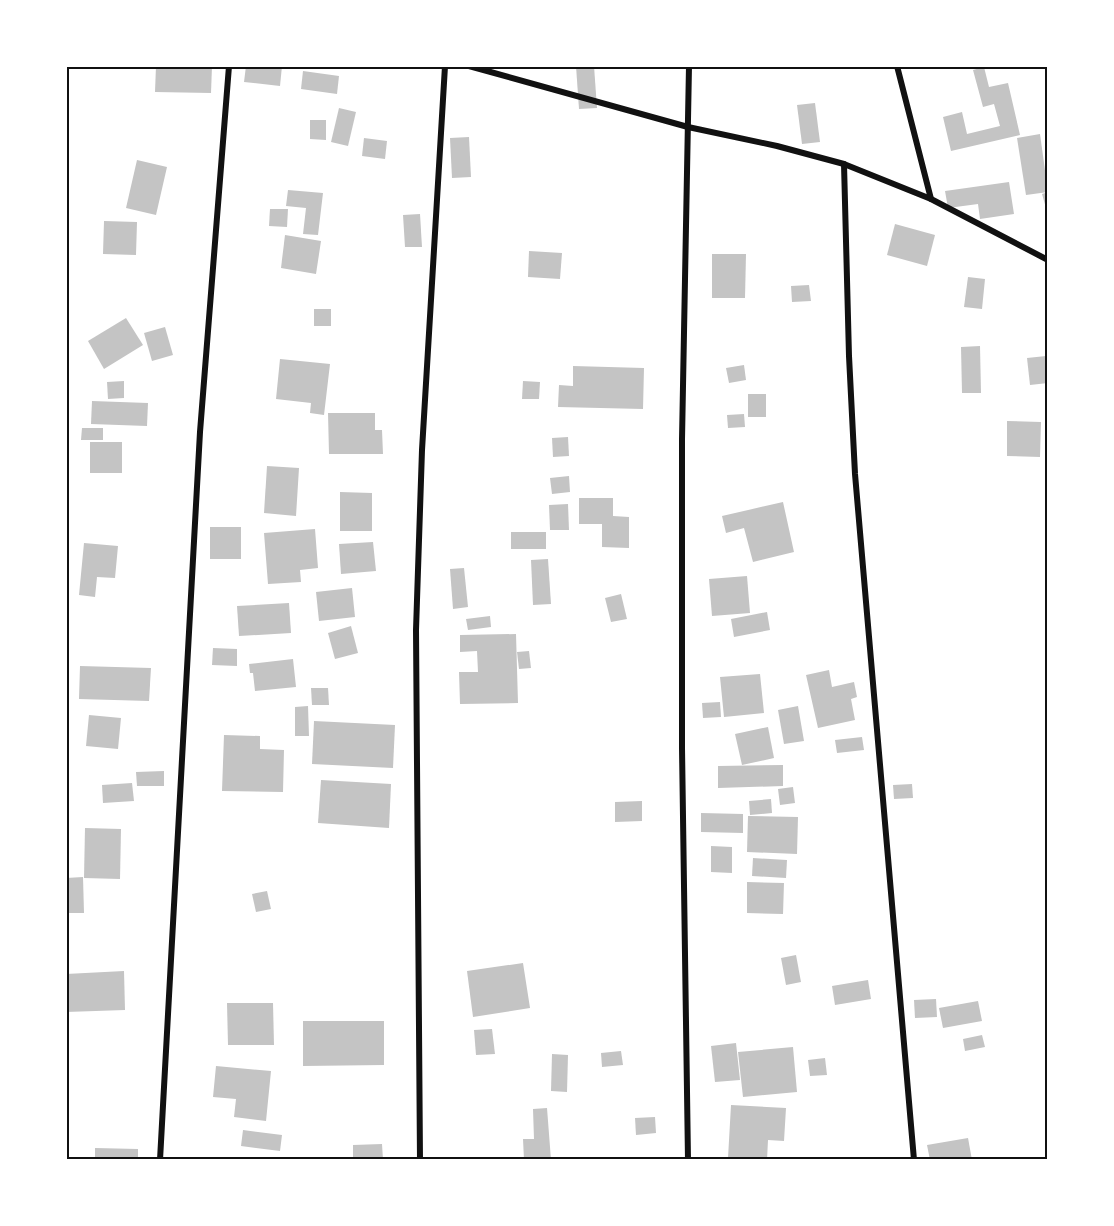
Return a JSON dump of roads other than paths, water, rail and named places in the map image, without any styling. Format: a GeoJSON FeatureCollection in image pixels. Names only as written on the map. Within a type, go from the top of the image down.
{"type":"FeatureCollection","features":[{"type":"Feature","properties":{"kind":"street"},"geometry":{"type":"LineString","coordinates":[[160,1160],[200,432],[230,66]]}},
{"type":"Feature","properties":{"kind":"street"},"geometry":{"type":"LineString","coordinates":[[420,1160],[416,630],[422,450],[445,66]]}},
{"type":"Feature","properties":{"kind":"street"},"geometry":{"type":"LineString","coordinates":[[469,66],[688,127],[777,146],[844,164],[931,199],[1048,260]]}},
{"type":"Feature","properties":{"kind":"street"},"geometry":{"type":"LineString","coordinates":[[688,1160],[682,748],[682,439],[689,66]]}},
{"type":"Feature","properties":{"kind":"street"},"geometry":{"type":"LineString","coordinates":[[897,66],[931,199]]}},
{"type":"Feature","properties":{"kind":"street"},"geometry":{"type":"LineString","coordinates":[[844,164],[849,356],[855,474],[914,1160]]}}]}
